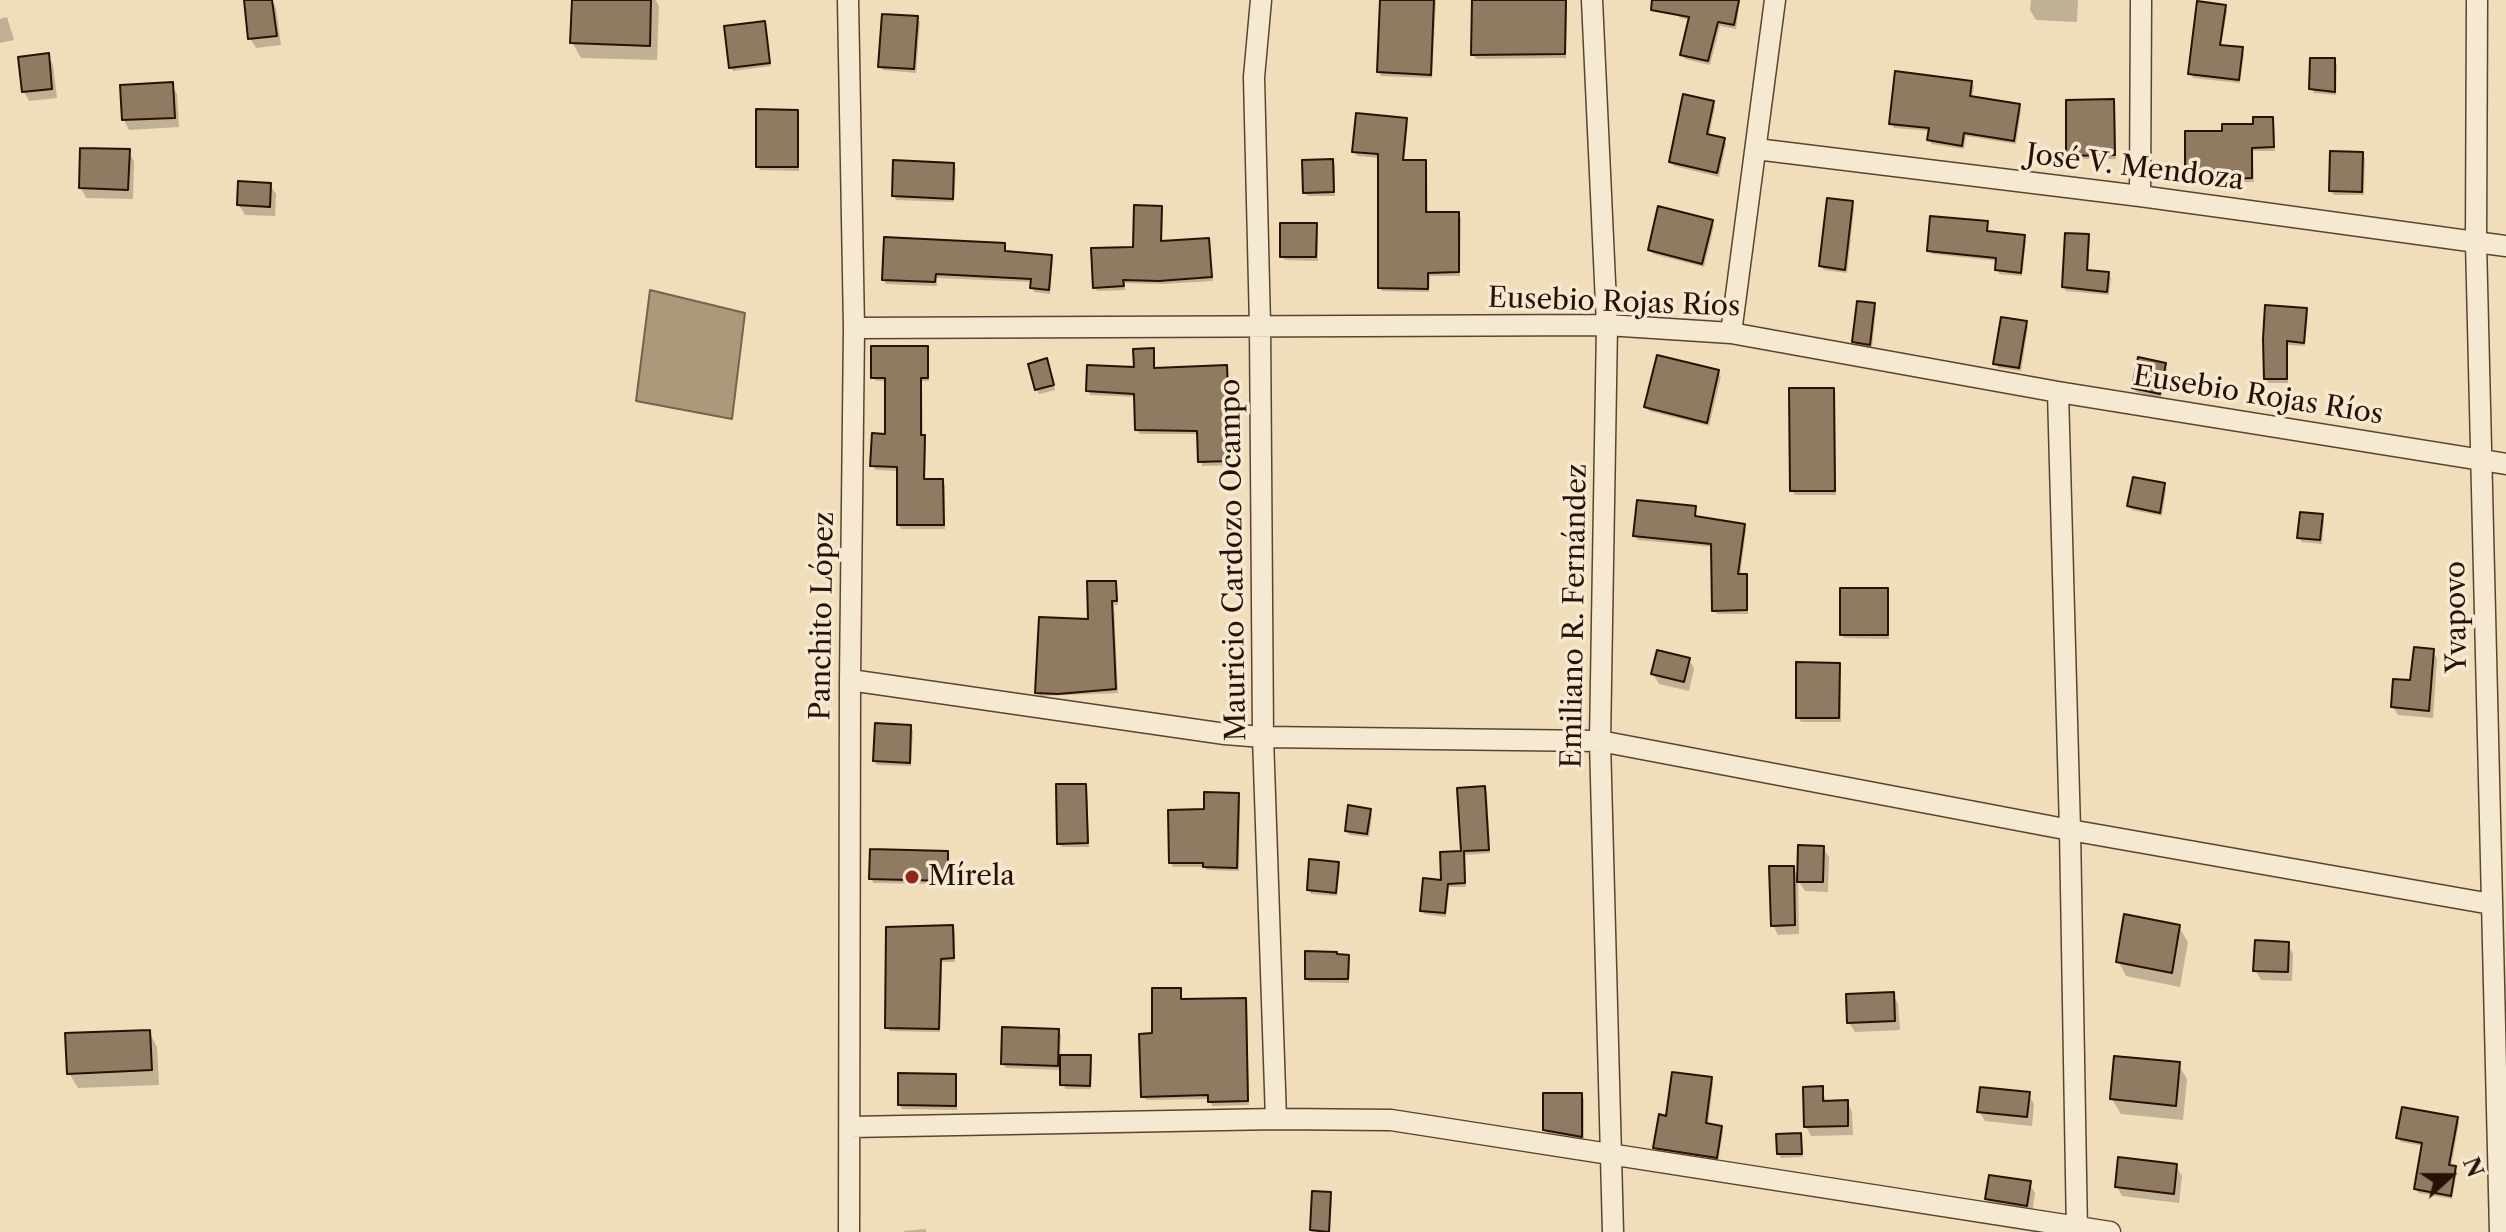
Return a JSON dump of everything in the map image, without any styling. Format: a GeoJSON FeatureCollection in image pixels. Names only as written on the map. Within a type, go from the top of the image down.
{"type":"FeatureCollection","features":[{"type":"Feature","properties":{"kind":"street","name":"Panchito López"},"geometry":{"type":"LineString","coordinates":[[848,0],[854,328],[849,1232]]}},
{"type":"Feature","properties":{"kind":"street","name":"Mauricio Cardozo Ocampo"},"geometry":{"type":"LineString","coordinates":[[1261,0],[1254,77],[1260,326],[1263,737],[1276,1119]]}},
{"type":"Feature","properties":{"kind":"street","name":"Emiliano R. Fernández"},"geometry":{"type":"LineString","coordinates":[[1592,0],[1607,325],[1600,741],[1613,1232]]}},
{"type":"Feature","properties":{"kind":"street"},"geometry":{"type":"LineString","coordinates":[[1731,333],[1775,0]]}},
{"type":"Feature","properties":{"kind":"street"},"geometry":{"type":"LineString","coordinates":[[2140,196],[2141,0]]}},
{"type":"Feature","properties":{"kind":"street","name":"Yvapovo"},"geometry":{"type":"LineString","coordinates":[[2477,0],[2476,242],[2500,1232]]}},
{"type":"Feature","properties":{"kind":"street","name":"José V. Mendoza"},"geometry":{"type":"LineString","coordinates":[[1756,149],[2140,196],[2506,246]]}},
{"type":"Feature","properties":{"kind":"street","name":"Eusebio Rojas Ríos"},"geometry":{"type":"LineString","coordinates":[[854,328],[1607,325],[1731,333],[2058,392],[2506,464]]}},
{"type":"Feature","properties":{"kind":"street"},"geometry":{"type":"LineString","coordinates":[[2058,392],[2077,1229]]}},
{"type":"Feature","properties":{"kind":"street"},"geometry":{"type":"LineString","coordinates":[[850,680],[1225,734],[1600,741],[2070,830],[2491,904]]}},
{"type":"Feature","properties":{"kind":"street"},"geometry":{"type":"LineString","coordinates":[[850,1127],[1276,1119],[1391,1120],[2110,1232]]}},
{"type":"Feature","properties":{"kind":"shaded area"},"geometry":{"type":"Polygon","coordinates":[[[650,290],[745,313],[732,419],[636,401],[650,290]]]}},
{"type":"Feature","properties":{"kind":"building"},"geometry":{"type":"Polygon","coordinates":[[[244,0],[272,0],[277,36],[248,39],[244,0]]]}},
{"type":"Feature","properties":{"kind":"building"},"geometry":{"type":"Polygon","coordinates":[[[572,0],[651,0],[650,46],[570,43],[572,0]]]}},
{"type":"Feature","properties":{"kind":"building"},"geometry":{"type":"Polygon","coordinates":[[[1380,0],[1434,0],[1431,75],[1377,72],[1380,0]]]}},
{"type":"Feature","properties":{"kind":"building"},"geometry":{"type":"Polygon","coordinates":[[[1472,0],[1566,0],[1565,54],[1471,55],[1472,0]]]}},
{"type":"Feature","properties":{"kind":"building"},"geometry":{"type":"Polygon","coordinates":[[[1652,0],[1739,0],[1734,25],[1718,22],[1708,61],[1680,55],[1689,17],[1651,10],[1652,0]]]}},
{"type":"Feature","properties":{"kind":"building"},"geometry":{"type":"Polygon","coordinates":[[[2197,1],[2226,5],[2220,45],[2243,47],[2239,80],[2188,74],[2197,1]]]}},
{"type":"Feature","properties":{"kind":"building"},"geometry":{"type":"Polygon","coordinates":[[[882,14],[918,16],[914,69],[878,67],[882,14]]]}},
{"type":"Feature","properties":{"kind":"building"},"geometry":{"type":"Polygon","coordinates":[[[765,21],[770,63],[729,68],[724,26],[765,21]]]}},
{"type":"Feature","properties":{"kind":"building"},"geometry":{"type":"Polygon","coordinates":[[[49,53],[52,89],[22,92],[18,57],[49,53]]]}},
{"type":"Feature","properties":{"kind":"building"},"geometry":{"type":"Polygon","coordinates":[[[2310,58],[2335,58],[2335,92],[2309,89],[2310,58]]]}},
{"type":"Feature","properties":{"kind":"building"},"geometry":{"type":"Polygon","coordinates":[[[1895,71],[1972,81],[1970,96],[2020,104],[2014,141],[1964,133],[1962,146],[1927,140],[1929,128],[1889,124],[1895,71]]]}},
{"type":"Feature","properties":{"kind":"building"},"geometry":{"type":"Polygon","coordinates":[[[173,82],[175,118],[122,120],[120,85],[173,82]]]}},
{"type":"Feature","properties":{"kind":"building"},"geometry":{"type":"Polygon","coordinates":[[[1683,94],[1714,101],[1707,134],[1725,138],[1717,173],[1669,162],[1683,94]]]}},
{"type":"Feature","properties":{"kind":"building"},"geometry":{"type":"Polygon","coordinates":[[[2114,99],[2115,155],[2066,156],[2066,100],[2114,99]]]}},
{"type":"Feature","properties":{"kind":"building"},"geometry":{"type":"Polygon","coordinates":[[[756,109],[798,110],[798,167],[756,167],[756,109]]]}},
{"type":"Feature","properties":{"kind":"building"},"geometry":{"type":"Polygon","coordinates":[[[1356,113],[1407,118],[1403,160],[1426,160],[1426,212],[1459,212],[1459,272],[1428,273],[1428,289],[1378,288],[1378,154],[1352,152],[1356,113]]]}},
{"type":"Feature","properties":{"kind":"building"},"geometry":{"type":"Polygon","coordinates":[[[2253,117],[2273,117],[2274,147],[2252,148],[2252,178],[2223,179],[2223,173],[2185,173],[2185,131],[2222,131],[2222,124],[2253,124],[2253,117]]]}},
{"type":"Feature","properties":{"kind":"building"},"geometry":{"type":"Polygon","coordinates":[[[80,148],[130,149],[128,190],[79,188],[80,148]]]}},
{"type":"Feature","properties":{"kind":"building"},"geometry":{"type":"Polygon","coordinates":[[[2330,151],[2363,152],[2362,192],[2329,191],[2330,151]]]}},
{"type":"Feature","properties":{"kind":"building"},"geometry":{"type":"Polygon","coordinates":[[[1333,159],[1334,192],[1303,193],[1302,160],[1333,159]]]}},
{"type":"Feature","properties":{"kind":"building"},"geometry":{"type":"Polygon","coordinates":[[[893,160],[954,163],[953,199],[892,196],[893,160]]]}},
{"type":"Feature","properties":{"kind":"building"},"geometry":{"type":"Polygon","coordinates":[[[238,181],[271,183],[270,207],[237,205],[238,181]]]}},
{"type":"Feature","properties":{"kind":"building"},"geometry":{"type":"Polygon","coordinates":[[[1827,198],[1853,201],[1845,270],[1819,266],[1827,198]]]}},
{"type":"Feature","properties":{"kind":"building"},"geometry":{"type":"Polygon","coordinates":[[[1134,205],[1162,206],[1161,241],[1209,238],[1212,277],[1123,280],[1124,286],[1093,288],[1091,248],[1133,247],[1134,205]]]}},
{"type":"Feature","properties":{"kind":"building"},"geometry":{"type":"Polygon","coordinates":[[[1658,206],[1713,220],[1702,264],[1648,250],[1658,206]]]}},
{"type":"Feature","properties":{"kind":"building"},"geometry":{"type":"Polygon","coordinates":[[[1930,216],[1988,221],[1987,231],[2025,235],[2021,273],[1995,270],[1996,258],[1927,251],[1930,216]]]}},
{"type":"Feature","properties":{"kind":"building"},"geometry":{"type":"Polygon","coordinates":[[[1280,223],[1317,223],[1316,257],[1280,257],[1280,223]]]}},
{"type":"Feature","properties":{"kind":"building"},"geometry":{"type":"Polygon","coordinates":[[[2065,233],[2089,234],[2087,270],[2109,272],[2107,292],[2062,287],[2065,233]]]}},
{"type":"Feature","properties":{"kind":"building"},"geometry":{"type":"Polygon","coordinates":[[[884,237],[1005,243],[1005,251],[1052,255],[1049,290],[1030,288],[1031,279],[936,274],[935,282],[882,280],[884,237]]]}},
{"type":"Feature","properties":{"kind":"building"},"geometry":{"type":"Polygon","coordinates":[[[1857,301],[1875,303],[1870,345],[1852,342],[1857,301]]]}},
{"type":"Feature","properties":{"kind":"building"},"geometry":{"type":"Polygon","coordinates":[[[2265,305],[2307,308],[2304,343],[2287,341],[2287,379],[2264,379],[2265,305]]]}},
{"type":"Feature","properties":{"kind":"building"},"geometry":{"type":"Polygon","coordinates":[[[2001,317],[2027,321],[2019,368],[1993,364],[2001,317]]]}},
{"type":"Feature","properties":{"kind":"building"},"geometry":{"type":"Polygon","coordinates":[[[871,346],[928,346],[928,378],[921,378],[924,479],[943,479],[944,525],[897,525],[897,467],[870,466],[872,433],[885,434],[885,378],[871,378],[871,346]]]}},
{"type":"Feature","properties":{"kind":"building"},"geometry":{"type":"Polygon","coordinates":[[[1154,348],[1154,368],[1227,365],[1231,461],[1198,462],[1197,431],[1135,430],[1134,394],[1086,391],[1087,365],[1134,367],[1133,349],[1154,348]]]}},
{"type":"Feature","properties":{"kind":"building"},"geometry":{"type":"Polygon","coordinates":[[[1657,355],[1719,370],[1707,423],[1644,407],[1657,355]]]}},
{"type":"Feature","properties":{"kind":"building"},"geometry":{"type":"Polygon","coordinates":[[[2138,357],[2166,363],[2160,394],[2132,388],[2138,357]]]}},
{"type":"Feature","properties":{"kind":"building"},"geometry":{"type":"Polygon","coordinates":[[[1047,358],[1054,385],[1035,390],[1028,364],[1047,358]]]}},
{"type":"Feature","properties":{"kind":"building"},"geometry":{"type":"Polygon","coordinates":[[[1789,388],[1834,388],[1835,491],[1790,491],[1789,388]]]}},
{"type":"Feature","properties":{"kind":"building"},"geometry":{"type":"Polygon","coordinates":[[[2133,477],[2165,483],[2160,513],[2127,506],[2133,477]]]}},
{"type":"Feature","properties":{"kind":"building"},"geometry":{"type":"Polygon","coordinates":[[[1637,500],[1696,506],[1695,516],[1745,524],[1738,574],[1747,574],[1747,610],[1712,611],[1711,544],[1633,536],[1637,500]]]}},
{"type":"Feature","properties":{"kind":"building"},"geometry":{"type":"Polygon","coordinates":[[[2300,512],[2323,514],[2320,540],[2297,538],[2300,512]]]}},
{"type":"Feature","properties":{"kind":"building"},"geometry":{"type":"Polygon","coordinates":[[[1087,581],[1116,581],[1117,601],[1112,601],[1116,689],[1035,693],[1039,617],[1088,619],[1087,581]]]}},
{"type":"Feature","properties":{"kind":"building"},"geometry":{"type":"Polygon","coordinates":[[[1840,588],[1888,588],[1888,635],[1840,635],[1840,588]]]}},
{"type":"Feature","properties":{"kind":"building"},"geometry":{"type":"Polygon","coordinates":[[[2414,647],[2434,649],[2429,711],[2391,707],[2393,679],[2410,680],[2414,647]]]}},
{"type":"Feature","properties":{"kind":"building"},"geometry":{"type":"Polygon","coordinates":[[[1657,650],[1690,658],[1684,682],[1651,674],[1657,650]]]}},
{"type":"Feature","properties":{"kind":"building"},"geometry":{"type":"Polygon","coordinates":[[[1796,662],[1840,663],[1839,718],[1796,718],[1796,662]]]}},
{"type":"Feature","properties":{"kind":"building"},"geometry":{"type":"Polygon","coordinates":[[[875,723],[911,725],[910,763],[873,761],[875,723]]]}},
{"type":"Feature","properties":{"kind":"building"},"geometry":{"type":"Polygon","coordinates":[[[1056,784],[1086,784],[1088,843],[1057,844],[1056,784]]]}},
{"type":"Feature","properties":{"kind":"building"},"geometry":{"type":"Polygon","coordinates":[[[1485,786],[1489,850],[1464,851],[1465,883],[1448,884],[1445,913],[1420,911],[1423,878],[1441,880],[1440,852],[1461,851],[1457,788],[1485,786]]]}},
{"type":"Feature","properties":{"kind":"building"},"geometry":{"type":"Polygon","coordinates":[[[1204,792],[1239,793],[1237,868],[1203,867],[1203,863],[1169,863],[1168,810],[1204,809],[1204,792]]]}},
{"type":"Feature","properties":{"kind":"building"},"geometry":{"type":"Polygon","coordinates":[[[1348,805],[1371,809],[1367,834],[1345,831],[1348,805]]]}},
{"type":"Feature","properties":{"kind":"building"},"geometry":{"type":"Polygon","coordinates":[[[1798,845],[1824,846],[1823,882],[1797,882],[1798,845]]]}},
{"type":"Feature","properties":{"kind":"building"},"geometry":{"type":"Polygon","coordinates":[[[870,849],[948,851],[948,881],[869,879],[870,849]]]}},
{"type":"Feature","properties":{"kind":"building"},"geometry":{"type":"Polygon","coordinates":[[[1309,859],[1339,862],[1336,893],[1307,890],[1309,859]]]}},
{"type":"Feature","properties":{"kind":"building"},"geometry":{"type":"Polygon","coordinates":[[[1769,866],[1794,866],[1795,925],[1771,926],[1769,866]]]}},
{"type":"Feature","properties":{"kind":"building"},"geometry":{"type":"Polygon","coordinates":[[[2124,914],[2180,925],[2172,973],[2116,962],[2124,914]]]}},
{"type":"Feature","properties":{"kind":"building"},"geometry":{"type":"Polygon","coordinates":[[[953,925],[954,958],[941,959],[939,1029],[885,1028],[886,927],[953,925]]]}},
{"type":"Feature","properties":{"kind":"building"},"geometry":{"type":"Polygon","coordinates":[[[2255,940],[2289,942],[2288,972],[2253,971],[2255,940]]]}},
{"type":"Feature","properties":{"kind":"building"},"geometry":{"type":"Polygon","coordinates":[[[1305,951],[1349,955],[1348,979],[1305,979],[1305,951]]]}},
{"type":"Feature","properties":{"kind":"building"},"geometry":{"type":"Polygon","coordinates":[[[1152,988],[1181,988],[1181,999],[1246,998],[1248,1101],[1208,1102],[1208,1095],[1141,1097],[1139,1034],[1152,1033],[1152,988]]]}},
{"type":"Feature","properties":{"kind":"building"},"geometry":{"type":"Polygon","coordinates":[[[1894,992],[1895,1021],[1847,1023],[1846,994],[1894,992]]]}},
{"type":"Feature","properties":{"kind":"building"},"geometry":{"type":"Polygon","coordinates":[[[1002,1027],[1059,1029],[1058,1066],[1001,1064],[1002,1027]]]}},
{"type":"Feature","properties":{"kind":"building"},"geometry":{"type":"Polygon","coordinates":[[[150,1030],[152,1070],[67,1074],[65,1033],[150,1030]]]}},
{"type":"Feature","properties":{"kind":"building"},"geometry":{"type":"Polygon","coordinates":[[[1060,1055],[1091,1055],[1090,1086],[1060,1085],[1060,1055]]]}},
{"type":"Feature","properties":{"kind":"building"},"geometry":{"type":"Polygon","coordinates":[[[2114,1056],[2180,1062],[2176,1106],[2110,1099],[2114,1056]]]}},
{"type":"Feature","properties":{"kind":"building"},"geometry":{"type":"Polygon","coordinates":[[[1672,1072],[1712,1077],[1706,1123],[1722,1126],[1717,1158],[1653,1148],[1659,1114],[1666,1116],[1672,1072]]]}},
{"type":"Feature","properties":{"kind":"building"},"geometry":{"type":"Polygon","coordinates":[[[898,1073],[956,1074],[956,1106],[898,1105],[898,1073]]]}},
{"type":"Feature","properties":{"kind":"building"},"geometry":{"type":"Polygon","coordinates":[[[1823,1086],[1823,1101],[1848,1100],[1848,1126],[1804,1127],[1803,1087],[1823,1086]]]}},
{"type":"Feature","properties":{"kind":"building"},"geometry":{"type":"Polygon","coordinates":[[[1980,1087],[2030,1092],[2027,1117],[1977,1112],[1980,1087]]]}},
{"type":"Feature","properties":{"kind":"building"},"geometry":{"type":"Polygon","coordinates":[[[1543,1093],[1582,1093],[1582,1137],[1543,1130],[1543,1093]]]}},
{"type":"Feature","properties":{"kind":"building"},"geometry":{"type":"Polygon","coordinates":[[[2402,1107],[2458,1117],[2449,1165],[2456,1166],[2451,1196],[2414,1189],[2422,1143],[2396,1138],[2402,1107]]]}},
{"type":"Feature","properties":{"kind":"building"},"geometry":{"type":"Polygon","coordinates":[[[1801,1133],[1802,1154],[1777,1154],[1776,1134],[1801,1133]]]}},
{"type":"Feature","properties":{"kind":"building"},"geometry":{"type":"Polygon","coordinates":[[[2118,1157],[2177,1164],[2174,1194],[2115,1187],[2118,1157]]]}},
{"type":"Feature","properties":{"kind":"building"},"geometry":{"type":"Polygon","coordinates":[[[1989,1175],[2031,1181],[2027,1206],[1985,1199],[1989,1175]]]}},
{"type":"Feature","properties":{"kind":"building"},"geometry":{"type":"Polygon","coordinates":[[[1312,1191],[1331,1192],[1329,1232],[1310,1230],[1312,1191]]]}},
{"type":"Feature","properties":{"kind":"place","name":"Mírela"},"geometry":{"type":"Point","coordinates":[912,877]}}]}
